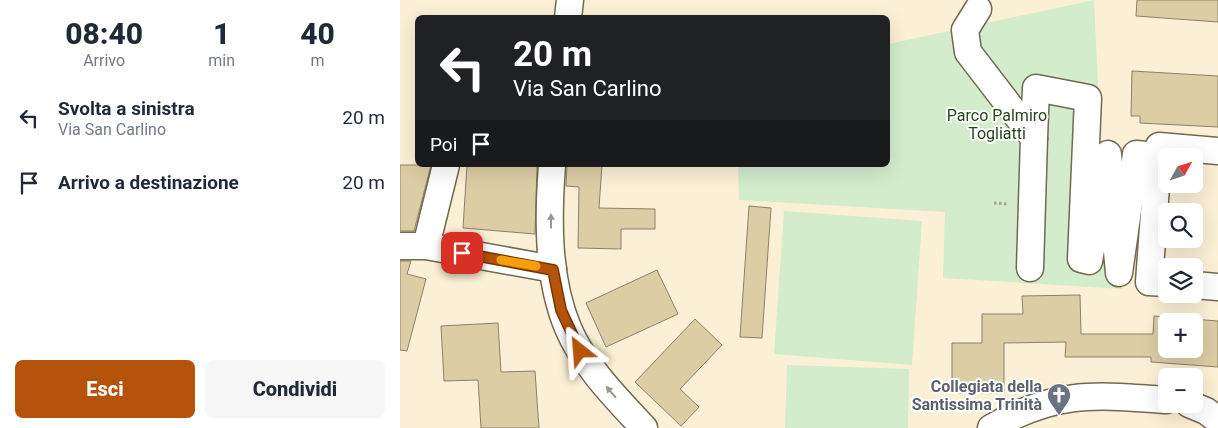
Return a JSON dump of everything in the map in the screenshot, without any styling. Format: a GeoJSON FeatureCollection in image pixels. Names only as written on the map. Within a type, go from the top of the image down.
{"type":"FeatureCollection","features":[{"type":"Feature","properties":{"kind":"street"},"geometry":{"type":"LineString","coordinates":[[568,15],[570,0]]}},
{"type":"Feature","properties":{"kind":"street"},"geometry":{"type":"LineString","coordinates":[[978,9],[965,30],[968,52],[1034,138]]}},
{"type":"Feature","properties":{"kind":"street"},"geometry":{"type":"LineString","coordinates":[[1030,268],[1036,88],[1088,98],[1081,259],[1089,260],[1108,154],[1119,273],[1136,154],[1158,156],[1148,282],[1158,283]]}},
{"type":"Feature","properties":{"kind":"street"},"geometry":{"type":"LineString","coordinates":[[1159,148],[1159,146],[1183,148]]}},
{"type":"Feature","properties":{"kind":"street"},"geometry":{"type":"LineString","coordinates":[[1203,150],[1218,151]]}},
{"type":"Feature","properties":{"kind":"street"},"geometry":{"type":"LineString","coordinates":[[426,246],[446,167]]}},
{"type":"Feature","properties":{"kind":"street"},"geometry":{"type":"LineString","coordinates":[[552,167],[551,224],[553,270],[561,310],[580,351],[594,371],[644,428]]}},
{"type":"Feature","properties":{"kind":"street"},"geometry":{"type":"LineString","coordinates":[[400,246],[426,246],[553,270]]}},
{"type":"Feature","properties":{"kind":"street"},"geometry":{"type":"LineString","coordinates":[[1203,285],[1218,286]]}},
{"type":"Feature","properties":{"kind":"street"},"geometry":{"type":"LineString","coordinates":[[996,426],[1033,408],[1077,396],[1158,400]]}},
{"type":"Feature","properties":{"kind":"street"},"geometry":{"type":"LineString","coordinates":[[1203,412],[1218,420]]}},
{"type":"Feature","properties":{"kind":"green space","name":"Parco Palmiro Togliatti"},"geometry":{"type":"Polygon","coordinates":[[[1094,0],[1101,149],[1131,151],[1122,289],[943,278],[945,212],[739,200],[738,167],[890,167],[890,44],[1094,0]]]}},
{"type":"Feature","properties":{"kind":"green space"},"geometry":{"type":"Polygon","coordinates":[[[784,211],[922,221],[912,365],[774,354],[784,211]]]}},
{"type":"Feature","properties":{"kind":"green space"},"geometry":{"type":"Polygon","coordinates":[[[787,365],[909,369],[908,428],[785,428],[787,365]]]}},
{"type":"Feature","properties":{"kind":"building"},"geometry":{"type":"Polygon","coordinates":[[[1137,0],[1218,0],[1218,22],[1136,16],[1137,0]]]}},
{"type":"Feature","properties":{"kind":"building"},"geometry":{"type":"Polygon","coordinates":[[[1132,71],[1218,76],[1218,127],[1140,123],[1140,116],[1131,116],[1132,71]]]}},
{"type":"Feature","properties":{"kind":"building"},"geometry":{"type":"Polygon","coordinates":[[[400,165],[430,167],[414,231],[400,231],[400,165]]]}},
{"type":"Feature","properties":{"kind":"building"},"geometry":{"type":"Polygon","coordinates":[[[467,167],[537,167],[535,234],[463,228],[467,167]]]}},
{"type":"Feature","properties":{"kind":"building"},"geometry":{"type":"Polygon","coordinates":[[[567,167],[602,167],[599,208],[655,209],[655,229],[621,229],[621,249],[578,248],[579,187],[566,186],[567,167]]]}},
{"type":"Feature","properties":{"kind":"building"},"geometry":{"type":"Polygon","coordinates":[[[749,206],[771,208],[762,338],[740,337],[749,206]]]}},
{"type":"Feature","properties":{"kind":"building"},"geometry":{"type":"Polygon","coordinates":[[[400,261],[411,261],[407,274],[426,279],[407,351],[400,350],[400,261]]]}},
{"type":"Feature","properties":{"kind":"building"},"geometry":{"type":"Polygon","coordinates":[[[657,270],[678,314],[606,347],[586,303],[657,270]]]}},
{"type":"Feature","properties":{"kind":"building"},"geometry":{"type":"Polygon","coordinates":[[[1080,295],[1081,334],[1153,334],[1154,316],[1158,316],[1158,358],[1203,358],[1203,320],[1218,321],[1218,367],[1151,362],[1151,357],[1065,357],[1066,342],[1004,343],[1004,393],[952,393],[952,343],[982,343],[982,314],[1023,314],[1022,296],[1080,295]]]}},
{"type":"Feature","properties":{"kind":"building"},"geometry":{"type":"Polygon","coordinates":[[[695,319],[722,345],[680,389],[699,407],[681,426],[635,382],[695,319]]]}},
{"type":"Feature","properties":{"kind":"building"},"geometry":{"type":"Polygon","coordinates":[[[498,323],[501,372],[535,371],[539,428],[481,428],[478,380],[444,381],[441,326],[498,323]]]}},
{"type":"Feature","properties":{"kind":"slow traffic"},"geometry":{"type":"LineString","coordinates":[[501,260],[536,266]]}},
{"type":"Feature","properties":{"kind":"place","name":"Collegiata della Santissima Trinità"},"geometry":{"type":"Point","coordinates":[1059,416]}},
{"type":"Feature","properties":{"kind":"route"},"geometry":{"type":"LineString","coordinates":[[462,253],[553,270],[561,310],[568,329],[580,351]]}}]}
